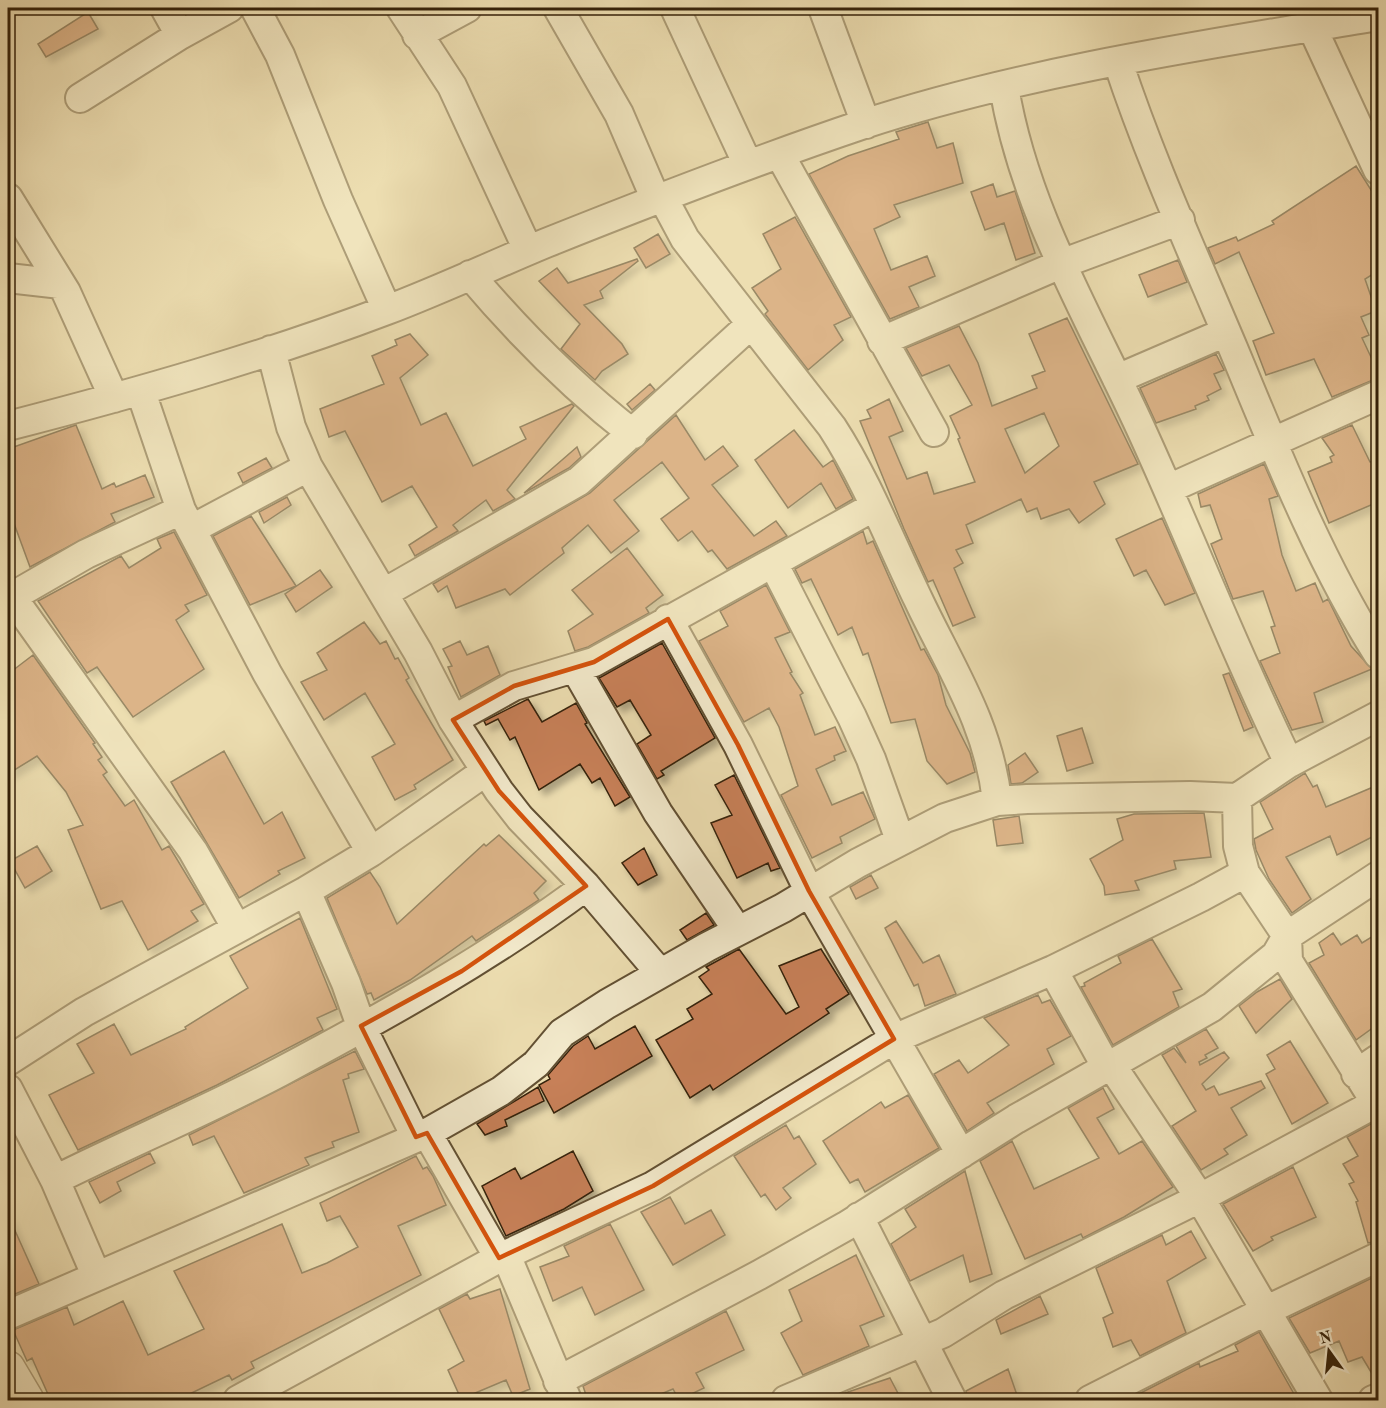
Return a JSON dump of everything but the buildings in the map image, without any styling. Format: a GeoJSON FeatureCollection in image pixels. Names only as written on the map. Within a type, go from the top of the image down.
{"type":"FeatureCollection","features":[{"type":"Feature","properties":{"kind":"street"},"geometry":{"type":"LineString","coordinates":[[165,8],[180,34]]}},
{"type":"Feature","properties":{"kind":"street"},"geometry":{"type":"LineString","coordinates":[[80,98],[180,34],[229,8]]}},
{"type":"Feature","properties":{"kind":"street"},"geometry":{"type":"LineString","coordinates":[[255,8],[280,56],[338,200],[387,310]]}},
{"type":"Feature","properties":{"kind":"street"},"geometry":{"type":"LineString","coordinates":[[401,8],[452,86],[528,250]]}},
{"type":"Feature","properties":{"kind":"street"},"geometry":{"type":"LineString","coordinates":[[417,35],[467,8]]}},
{"type":"Feature","properties":{"kind":"street"},"geometry":{"type":"LineString","coordinates":[[561,8],[619,114],[659,199],[685,239],[832,427],[850,456],[971,702],[988,745],[997,801]]}},
{"type":"Feature","properties":{"kind":"street"},"geometry":{"type":"LineString","coordinates":[[675,8],[747,165]]}},
{"type":"Feature","properties":{"kind":"street"},"geometry":{"type":"LineString","coordinates":[[823,8],[866,124]]}},
{"type":"Feature","properties":{"kind":"street"},"geometry":{"type":"LineString","coordinates":[[8,426],[127,395],[272,350],[387,310],[528,250],[659,199],[747,165],[866,124],[1004,87],[1295,22],[1378,15]]}},
{"type":"Feature","properties":{"kind":"street"},"geometry":{"type":"LineString","coordinates":[[1295,22],[1378,170]]}},
{"type":"Feature","properties":{"kind":"street"},"geometry":{"type":"LineString","coordinates":[[1119,62],[1138,122],[1272,442],[1317,541],[1378,654]]}},
{"type":"Feature","properties":{"kind":"street"},"geometry":{"type":"LineString","coordinates":[[1004,87],[1011,131],[1023,172],[1061,264],[1168,489],[1265,714],[1289,763]]}},
{"type":"Feature","properties":{"kind":"street"},"geometry":{"type":"LineString","coordinates":[[780,155],[934,432]]}},
{"type":"Feature","properties":{"kind":"street"},"geometry":{"type":"LineString","coordinates":[[8,198],[127,395],[186,520],[267,673],[371,852]]}},
{"type":"Feature","properties":{"kind":"street"},"geometry":{"type":"LineString","coordinates":[[882,340],[1061,264],[1180,220]]}},
{"type":"Feature","properties":{"kind":"street"},"geometry":{"type":"LineString","coordinates":[[470,275],[539,351],[598,406],[633,434]]}},
{"type":"Feature","properties":{"kind":"street"},"geometry":{"type":"LineString","coordinates":[[8,278],[61,284]]}},
{"type":"Feature","properties":{"kind":"street"},"geometry":{"type":"LineString","coordinates":[[384,593],[579,481],[750,325]]}},
{"type":"Feature","properties":{"kind":"street"},"geometry":{"type":"LineString","coordinates":[[1117,379],[1226,332]]}},
{"type":"Feature","properties":{"kind":"street"},"geometry":{"type":"LineString","coordinates":[[272,350],[291,427],[308,467],[384,593],[453,720],[520,818],[586,886],[660,973]]}},
{"type":"Feature","properties":{"kind":"street"},"geometry":{"type":"LineString","coordinates":[[1168,489],[1378,395]]}},
{"type":"Feature","properties":{"kind":"street"},"geometry":{"type":"LineString","coordinates":[[236,927],[193,851],[72,678],[10,598],[86,554],[186,520],[308,467]]}},
{"type":"Feature","properties":{"kind":"street"},"geometry":{"type":"LineString","coordinates":[[453,720],[514,686],[558,670],[594,662],[875,506]]}},
{"type":"Feature","properties":{"kind":"street"},"geometry":{"type":"LineString","coordinates":[[773,563],[866,749],[900,840]]}},
{"type":"Feature","properties":{"kind":"street"},"geometry":{"type":"LineString","coordinates":[[668,619],[738,745],[809,891],[961,1154]]}},
{"type":"Feature","properties":{"kind":"street"},"geometry":{"type":"LineString","coordinates":[[575,668],[658,813],[738,931]]}},
{"type":"Feature","properties":{"kind":"street"},"geometry":{"type":"LineString","coordinates":[[8,1315],[421,1135],[501,1091],[536,1064],[562,1033],[660,973],[783,908],[900,840],[945,818],[997,801],[1190,796],[1237,798],[1289,763],[1378,716]]}},
{"type":"Feature","properties":{"kind":"street"},"geometry":{"type":"LineString","coordinates":[[8,1061],[84,1012],[236,927],[306,891],[371,852],[486,771]]}},
{"type":"Feature","properties":{"kind":"street"},"geometry":{"type":"LineString","coordinates":[[797,1398],[923,1342],[1004,1295],[1200,1198],[1376,1103],[1367,1066],[1288,961],[1287,936],[1245,873],[1238,846],[1237,798]]}},
{"type":"Feature","properties":{"kind":"street"},"geometry":{"type":"LineString","coordinates":[[238,1401],[502,1257],[653,1186],[894,1039],[1053,970],[1202,897],[1245,873]]}},
{"type":"Feature","properties":{"kind":"street"},"geometry":{"type":"LineString","coordinates":[[306,891],[346,982],[361,1026],[421,1135],[502,1257],[562,1395],[961,1154],[1212,1007],[1276,955],[1287,936],[1378,876]]}},
{"type":"Feature","properties":{"kind":"street"},"geometry":{"type":"LineString","coordinates":[[55,1180],[280,1072],[462,971],[536,923],[586,886]]}},
{"type":"Feature","properties":{"kind":"street"},"geometry":{"type":"LineString","coordinates":[[1053,970],[1109,1067],[1200,1198],[1318,1401]]}},
{"type":"Feature","properties":{"kind":"street"},"geometry":{"type":"LineString","coordinates":[[8,1089],[55,1180],[96,1275]]}},
{"type":"Feature","properties":{"kind":"street"},"geometry":{"type":"LineString","coordinates":[[859,1217],[952,1401]]}},
{"type":"Feature","properties":{"kind":"street"},"geometry":{"type":"LineString","coordinates":[[1090,1401],[1267,1310],[1378,1257]]}},
{"type":"Feature","properties":{"kind":"street"},"geometry":{"type":"LineString","coordinates":[[8,1368],[27,1401]]}},
{"type":"Feature","properties":{"kind":"street"},"geometry":{"type":"LineString","coordinates":[[1373,1401],[1378,1398]]}},
{"type":"Feature","properties":{"kind":"highlighted area"},"geometry":{"type":"Polygon","coordinates":[[[668,619],[738,745],[809,891],[894,1039],[653,1186],[499,1258],[427,1133],[416,1137],[361,1026],[462,971],[586,886],[499,791],[453,720],[514,686],[594,662],[668,619]]]}}]}
